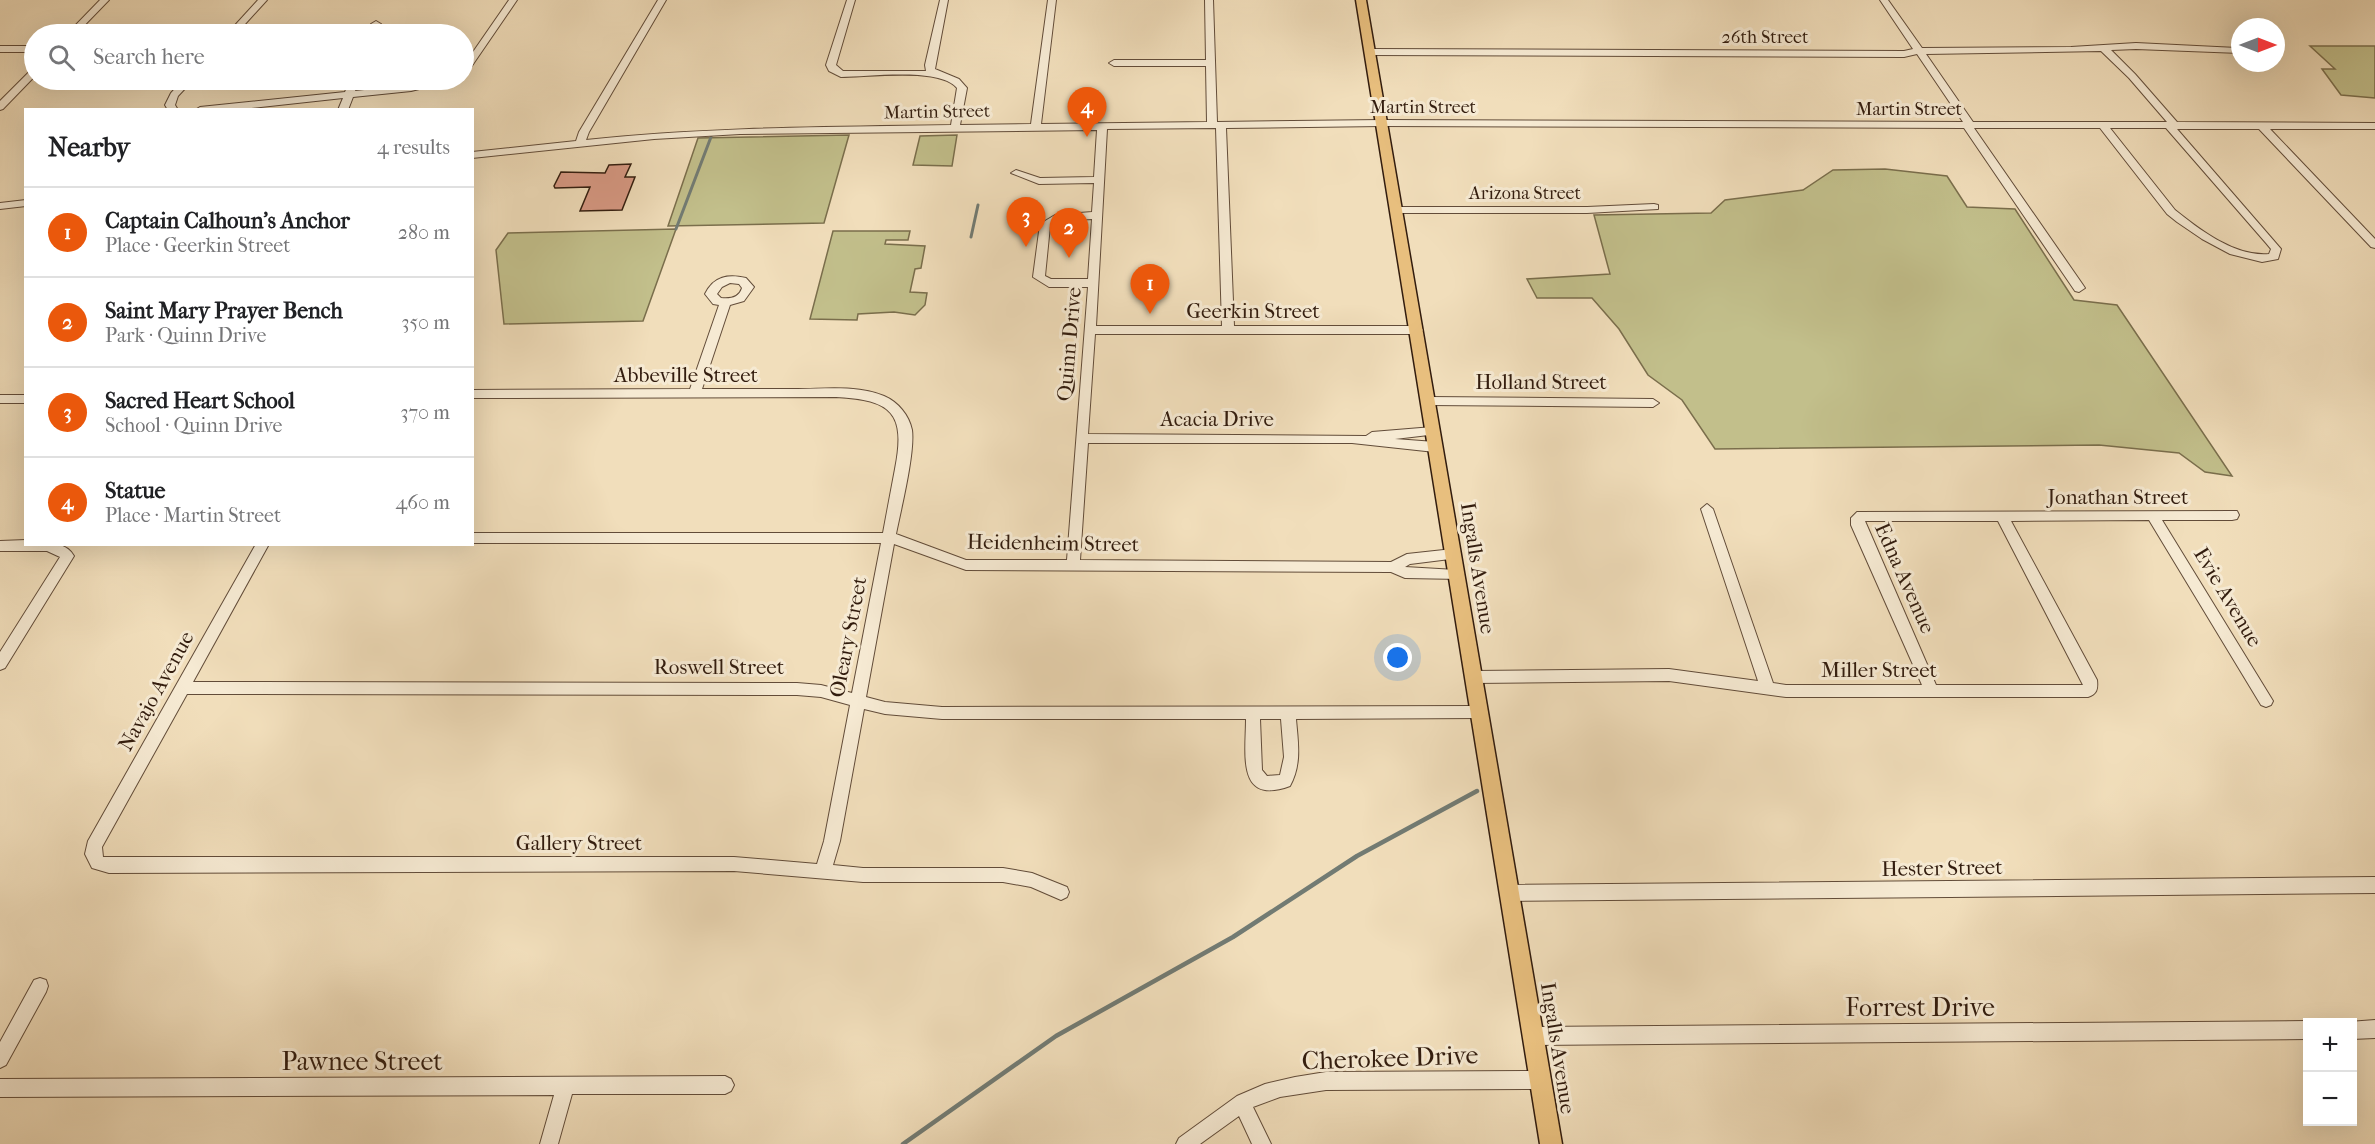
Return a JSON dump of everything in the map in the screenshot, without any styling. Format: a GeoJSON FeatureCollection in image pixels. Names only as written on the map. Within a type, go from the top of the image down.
{"type":"FeatureCollection","features":[{"type":"Feature","properties":{"kind":"main road","name":"Ingalls Avenue"},"geometry":{"type":"LineString","coordinates":[[1361,0],[1551,1144]]}},
{"type":"Feature","properties":{"kind":"street"},"geometry":{"type":"LineString","coordinates":[[81,24],[105,0]]}},
{"type":"Feature","properties":{"kind":"street"},"geometry":{"type":"LineString","coordinates":[[240,24],[263,0]]}},
{"type":"Feature","properties":{"kind":"street"},"geometry":{"type":"LineString","coordinates":[[474,57],[513,0]]}},
{"type":"Feature","properties":{"kind":"street"},"geometry":{"type":"LineString","coordinates":[[580,144],[584,132],[662,0]]}},
{"type":"Feature","properties":{"kind":"street"},"geometry":{"type":"LineString","coordinates":[[851,0],[831,65],[832,69],[849,75],[931,72],[954,78],[961,83],[962,88],[956,128]]}},
{"type":"Feature","properties":{"kind":"street"},"geometry":{"type":"LineString","coordinates":[[931,72],[944,0]]}},
{"type":"Feature","properties":{"kind":"street"},"geometry":{"type":"LineString","coordinates":[[1036,127],[1052,0]]}},
{"type":"Feature","properties":{"kind":"street"},"geometry":{"type":"LineString","coordinates":[[1209,0],[1228,330]]}},
{"type":"Feature","properties":{"kind":"street"},"geometry":{"type":"LineString","coordinates":[[1884,0],[2079,288]]}},
{"type":"Feature","properties":{"kind":"street","name":"26th Street"},"geometry":{"type":"LineString","coordinates":[[1370,52],[1840,54],[2160,47],[2231,51]]}},
{"type":"Feature","properties":{"kind":"street"},"geometry":{"type":"LineString","coordinates":[[2103,48],[2132,76],[2270,240],[2276,249],[2274,256],[2263,258],[2240,252],[2199,233],[2184,223],[2172,212],[2103,126]]}},
{"type":"Feature","properties":{"kind":"street"},"geometry":{"type":"LineString","coordinates":[[0,49],[24,49]]}},
{"type":"Feature","properties":{"kind":"street"},"geometry":{"type":"LineString","coordinates":[[1114,63],[1211,63]]}},
{"type":"Feature","properties":{"kind":"street"},"geometry":{"type":"LineString","coordinates":[[0,107],[24,84]]}},
{"type":"Feature","properties":{"kind":"street"},"geometry":{"type":"LineString","coordinates":[[172,108],[171,100],[180,90]]}},
{"type":"Feature","properties":{"kind":"street"},"geometry":{"type":"LineString","coordinates":[[344,108],[350,90]]}},
{"type":"Feature","properties":{"kind":"street"},"geometry":{"type":"LineString","coordinates":[[218,108],[390,90]]}},
{"type":"Feature","properties":{"kind":"street","name":"Martin Street"},"geometry":{"type":"LineString","coordinates":[[474,155],[740,131],[956,128],[1008,132],[1036,127],[1382,123],[2375,126]]}},
{"type":"Feature","properties":{"kind":"street","name":"Quinn Drive"},"geometry":{"type":"LineString","coordinates":[[1073,565],[1089,330],[1092,316],[1102,126]]}},
{"type":"Feature","properties":{"kind":"street"},"geometry":{"type":"LineString","coordinates":[[2262,126],[2375,245]]}},
{"type":"Feature","properties":{"kind":"street"},"geometry":{"type":"LineString","coordinates":[[1016,173],[1038,181],[1099,180]]}},
{"type":"Feature","properties":{"kind":"street"},"geometry":{"type":"LineString","coordinates":[[0,206],[24,203]]}},
{"type":"Feature","properties":{"kind":"street","name":"Arizona Street"},"geometry":{"type":"LineString","coordinates":[[1396,210],[1587,210],[1654,207]]}},
{"type":"Feature","properties":{"kind":"street"},"geometry":{"type":"LineString","coordinates":[[1094,283],[1048,284],[1039,277],[1045,224],[1055,218],[1097,215]]}},
{"type":"Feature","properties":{"kind":"street"},"geometry":{"type":"LineString","coordinates":[[694,394],[725,303]]}},
{"type":"Feature","properties":{"kind":"street","name":"Geerkin Street"},"geometry":{"type":"LineString","coordinates":[[1089,330],[1417,330]]}},
{"type":"Feature","properties":{"kind":"street","name":"Abbeville Street"},"geometry":{"type":"LineString","coordinates":[[474,394],[865,395],[886,403],[896,411]]}},
{"type":"Feature","properties":{"kind":"street"},"geometry":{"type":"LineString","coordinates":[[0,399],[24,399]]}},
{"type":"Feature","properties":{"kind":"street","name":"Holland Street"},"geometry":{"type":"LineString","coordinates":[[1428,401],[1653,403]]}},
{"type":"Feature","properties":{"kind":"street","name":"Oleary Street"},"geometry":{"type":"LineString","coordinates":[[823,872],[832,841],[905,450],[906,430],[896,411]]}},
{"type":"Feature","properties":{"kind":"street","name":"Acacia Drive"},"geometry":{"type":"LineString","coordinates":[[1081,438],[1434,439]]}},
{"type":"Feature","properties":{"kind":"street"},"geometry":{"type":"LineString","coordinates":[[1707,509],[1768,689]]}},
{"type":"Feature","properties":{"kind":"street","name":"Jonathan Street"},"geometry":{"type":"LineString","coordinates":[[2003,517],[2232,515]]}},
{"type":"Feature","properties":{"kind":"street","name":"Edna Avenue"},"geometry":{"type":"LineString","coordinates":[[1931,690],[1858,525],[1858,518],[1862,516],[2003,517]]}},
{"type":"Feature","properties":{"kind":"street","name":"Evie Avenue"},"geometry":{"type":"LineString","coordinates":[[2153,516],[2266,701]]}},
{"type":"Feature","properties":{"kind":"street","name":"Miller Street"},"geometry":{"type":"LineString","coordinates":[[1474,677],[1669,675],[1768,689],[2088,691],[2091,688],[2090,680],[2003,517]]}},
{"type":"Feature","properties":{"kind":"street","name":"Heidenheim Street"},"geometry":{"type":"LineString","coordinates":[[474,538],[888,538],[913,543],[951,562],[966,565],[1393,567],[1405,573],[1456,576]]}},
{"type":"Feature","properties":{"kind":"street"},"geometry":{"type":"LineString","coordinates":[[0,546],[51,546],[64,551],[67,556],[0,664]]}},
{"type":"Feature","properties":{"kind":"street","name":"Navajo Avenue"},"geometry":{"type":"LineString","coordinates":[[95,859],[94,846],[262,546]]}},
{"type":"Feature","properties":{"kind":"street"},"geometry":{"type":"LineString","coordinates":[[1393,567],[1407,559],[1453,554]]}},
{"type":"Feature","properties":{"kind":"street","name":"Roswell Street"},"geometry":{"type":"LineString","coordinates":[[182,688],[765,688],[821,691],[885,708],[942,713],[1479,712]]}},
{"type":"Feature","properties":{"kind":"street"},"geometry":{"type":"LineString","coordinates":[[1253,713],[1254,772],[1262,782],[1270,784],[1285,781],[1289,776],[1291,763],[1288,713]]}},
{"type":"Feature","properties":{"kind":"street","name":"Gallery Street"},"geometry":{"type":"LineString","coordinates":[[95,859],[98,864],[109,866],[734,864],[863,875],[1003,875],[1032,880],[1061,892]]}},
{"type":"Feature","properties":{"kind":"street","name":"Hester Street"},"geometry":{"type":"LineString","coordinates":[[1509,893],[2375,885]]}},
{"type":"Feature","properties":{"kind":"street"},"geometry":{"type":"LineString","coordinates":[[0,1059],[40,986]]}},
{"type":"Feature","properties":{"kind":"street"},"geometry":{"type":"LineString","coordinates":[[2357,1030],[2375,1029]]}},
{"type":"Feature","properties":{"kind":"street","name":"Forrest Drive"},"geometry":{"type":"LineString","coordinates":[[1533,1036],[2303,1030]]}},
{"type":"Feature","properties":{"kind":"street","name":"Cherokee Drive"},"geometry":{"type":"LineString","coordinates":[[1185,1144],[1242,1104],[1264,1093],[1296,1085],[1326,1081],[1540,1080]]}},
{"type":"Feature","properties":{"kind":"street"},"geometry":{"type":"LineString","coordinates":[[549,1144],[566,1085]]}},
{"type":"Feature","properties":{"kind":"street","name":"Pawnee Street"},"geometry":{"type":"LineString","coordinates":[[0,1088],[725,1085]]}},
{"type":"Feature","properties":{"kind":"street"},"geometry":{"type":"LineString","coordinates":[[1242,1104],[1262,1144]]}},
{"type":"Feature","properties":{"kind":"shaded area"},"geometry":{"type":"Polygon","coordinates":[[[2310,46],[2375,46],[2375,98],[2341,95],[2322,69],[2335,69],[2310,46]]]}},
{"type":"Feature","properties":{"kind":"shaded area"},"geometry":{"type":"Polygon","coordinates":[[[849,135],[824,223],[668,226],[698,138],[849,135]]]}},
{"type":"Feature","properties":{"kind":"shaded area"},"geometry":{"type":"Polygon","coordinates":[[[957,135],[952,166],[913,165],[920,136],[957,135]]]}},
{"type":"Feature","properties":{"kind":"shaded area"},"geometry":{"type":"Polygon","coordinates":[[[1885,169],[1947,176],[1967,207],[2015,209],[2074,300],[2117,305],[2232,476],[2205,472],[2179,453],[2099,445],[1715,449],[1682,400],[1648,375],[1619,329],[1592,298],[1537,298],[1527,279],[1610,274],[1594,215],[1711,213],[1725,200],[1803,190],[1833,170],[1885,169]]]}},
{"type":"Feature","properties":{"kind":"shaded area"},"geometry":{"type":"Polygon","coordinates":[[[676,229],[643,321],[504,324],[496,250],[508,233],[676,229]]]}},
{"type":"Feature","properties":{"kind":"shaded area"},"geometry":{"type":"Polygon","coordinates":[[[833,231],[910,231],[908,240],[886,240],[885,244],[925,246],[921,268],[915,269],[910,292],[927,293],[925,305],[915,315],[894,312],[858,314],[857,320],[810,319],[833,231]]]}},
{"type":"Feature","properties":{"kind":"building"},"geometry":{"type":"Polygon","coordinates":[[[631,164],[625,177],[635,177],[622,210],[580,211],[590,187],[555,188],[554,186],[561,172],[605,173],[609,165],[631,164]]]}},
{"type":"Feature","properties":{"kind":"waterway"},"geometry":{"type":"LineString","coordinates":[[676,229],[711,137]]}},
{"type":"Feature","properties":{"kind":"waterway"},"geometry":{"type":"LineString","coordinates":[[971,237],[978,205]]}},
{"type":"Feature","properties":{"kind":"waterway"},"geometry":{"type":"LineString","coordinates":[[903,1144],[1056,1036],[1233,937],[1357,856],[1477,791]]}},
{"type":"Feature","properties":{"kind":"place","name":"Statue"},"geometry":{"type":"Point","coordinates":[1087,137]}},
{"type":"Feature","properties":{"kind":"place","name":"Sacred Heart School"},"geometry":{"type":"Point","coordinates":[1026,247]}},
{"type":"Feature","properties":{"kind":"place","name":"Saint Mary Prayer Bench"},"geometry":{"type":"Point","coordinates":[1069,258]}},
{"type":"Feature","properties":{"kind":"place","name":"Captain Calhoun's Anchor"},"geometry":{"type":"Point","coordinates":[1150,314]}}]}
